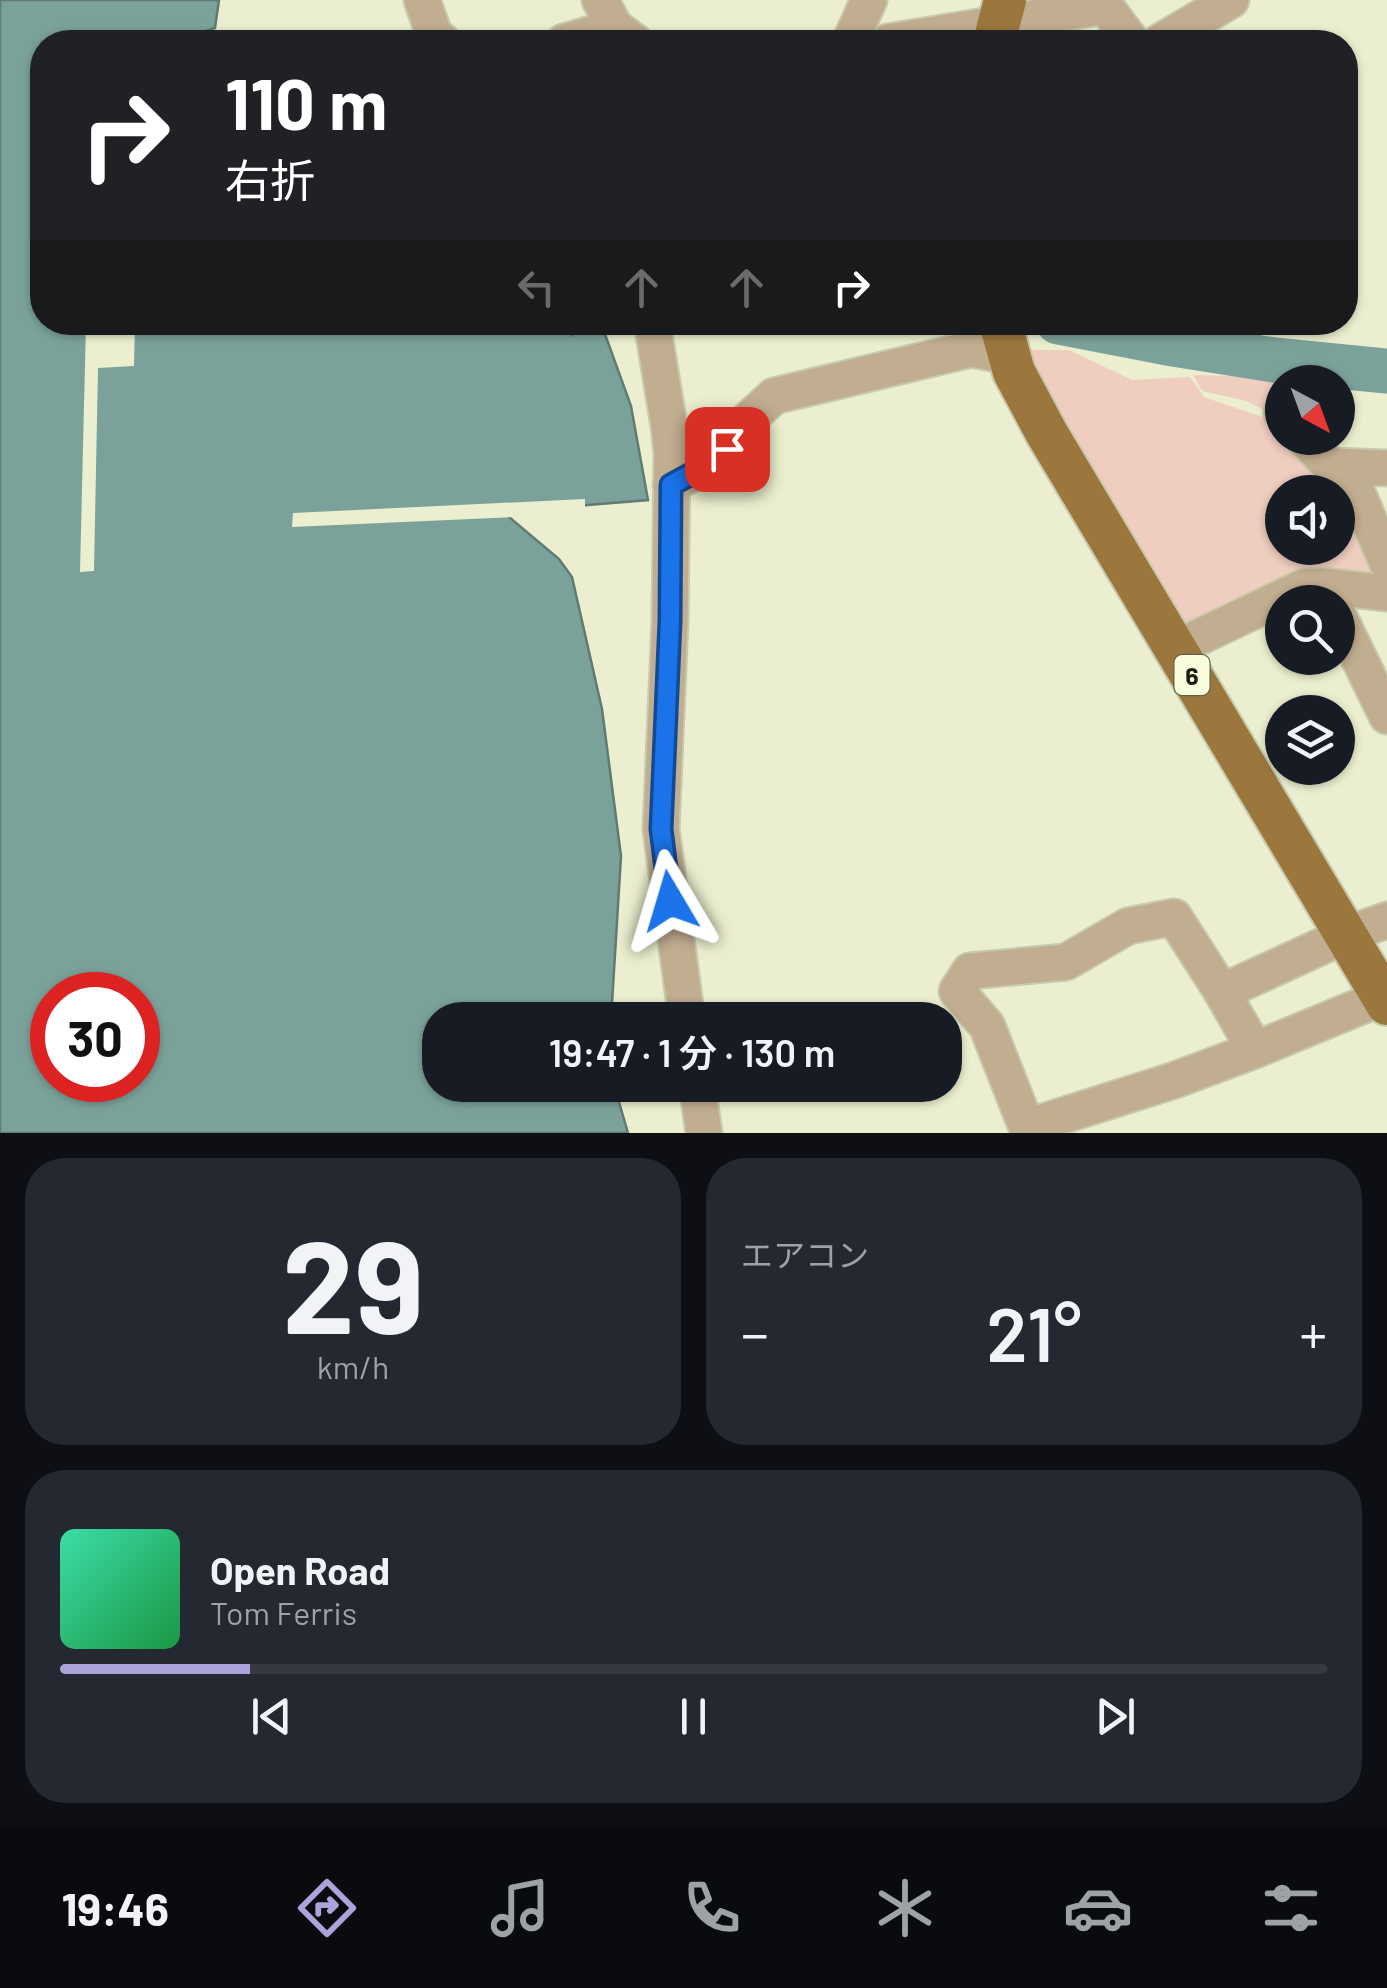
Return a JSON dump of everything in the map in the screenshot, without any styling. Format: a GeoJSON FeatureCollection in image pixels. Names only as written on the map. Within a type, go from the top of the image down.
{"type":"FeatureCollection","features":[{"type":"Feature","properties":{"kind":"main road","name":"6"},"geometry":{"type":"LineString","coordinates":[[1004,340],[1019,382],[1046,432],[1385,1000]]}},
{"type":"Feature","properties":{"kind":"street"},"geometry":{"type":"LineString","coordinates":[[422,0],[433,30]]}},
{"type":"Feature","properties":{"kind":"street"},"geometry":{"type":"LineString","coordinates":[[856,30],[870,0]]}},
{"type":"Feature","properties":{"kind":"street"},"geometry":{"type":"LineString","coordinates":[[1180,30],[1231,0]]}},
{"type":"Feature","properties":{"kind":"street"},"geometry":{"type":"LineString","coordinates":[[955,30],[1105,6],[1123,30]]}},
{"type":"Feature","properties":{"kind":"street"},"geometry":{"type":"LineString","coordinates":[[654,335],[672,454],[661,829],[685,1002]]}},
{"type":"Feature","properties":{"kind":"street"},"geometry":{"type":"LineString","coordinates":[[671,485],[727,449],[749,419],[774,396],[1004,340]]}},
{"type":"Feature","properties":{"kind":"street"},"geometry":{"type":"LineString","coordinates":[[1320,455],[1330,466],[1387,468]]}},
{"type":"Feature","properties":{"kind":"street"},"geometry":{"type":"LineString","coordinates":[[1346,468],[1387,562]]}},
{"type":"Feature","properties":{"kind":"street"},"geometry":{"type":"LineString","coordinates":[[1355,598],[1387,593]]}},
{"type":"Feature","properties":{"kind":"street"},"geometry":{"type":"LineString","coordinates":[[1176,648],[1265,606]]}},
{"type":"Feature","properties":{"kind":"street"},"geometry":{"type":"LineString","coordinates":[[1355,650],[1387,716]]}},
{"type":"Feature","properties":{"kind":"street"},"geometry":{"type":"LineString","coordinates":[[1255,1050],[1174,917],[1128,926],[1066,962],[970,970],[958,992],[987,1026],[1028,1130],[1176,1080],[1255,1050],[1385,1000]]}},
{"type":"Feature","properties":{"kind":"street"},"geometry":{"type":"LineString","coordinates":[[1222,992],[1346,934],[1387,920]]}},
{"type":"Feature","properties":{"kind":"street"},"geometry":{"type":"LineString","coordinates":[[699,1102],[704,1133]]}},
{"type":"Feature","properties":{"kind":"shaded area"},"geometry":{"type":"Polygon","coordinates":[[[1018,350],[1069,350],[1132,380],[1190,377],[1204,397],[1265,418],[1265,455],[1303,455],[1322,475],[1265,475],[1265,565],[1355,565],[1355,517],[1380,581],[1332,569],[1265,585],[1265,591],[1177,634],[1018,350]]]}},
{"type":"Feature","properties":{"kind":"shaded area"},"geometry":{"type":"Polygon","coordinates":[[[1193,375],[1265,377],[1265,410],[1247,401],[1202,391],[1193,375]]]}},
{"type":"Feature","properties":{"kind":"water"},"geometry":{"type":"Polygon","coordinates":[[[0,0],[219,0],[215,28],[209,30],[30,30],[30,335],[605,335],[631,406],[648,500],[503,512],[559,559],[572,577],[602,709],[621,856],[612,1002],[422,1002],[422,1102],[619,1102],[628,1133],[0,1133],[0,0]]]}},
{"type":"Feature","properties":{"kind":"pier"},"geometry":{"type":"Polygon","coordinates":[[[86,335],[135,335],[134,366],[98,368],[94,571],[80,572],[86,335]]]}},
{"type":"Feature","properties":{"kind":"pier"},"geometry":{"type":"Polygon","coordinates":[[[585,499],[585,510],[516,517],[292,527],[293,513],[585,499]]]}},
{"type":"Feature","properties":{"kind":"waterway"},"geometry":{"type":"LineString","coordinates":[[1125,335],[1274,360],[1387,371]]}},
{"type":"Feature","properties":{"kind":"route"},"geometry":{"type":"LineString","coordinates":[[670,901],[661,829],[671,485],[727,449]]}}]}
